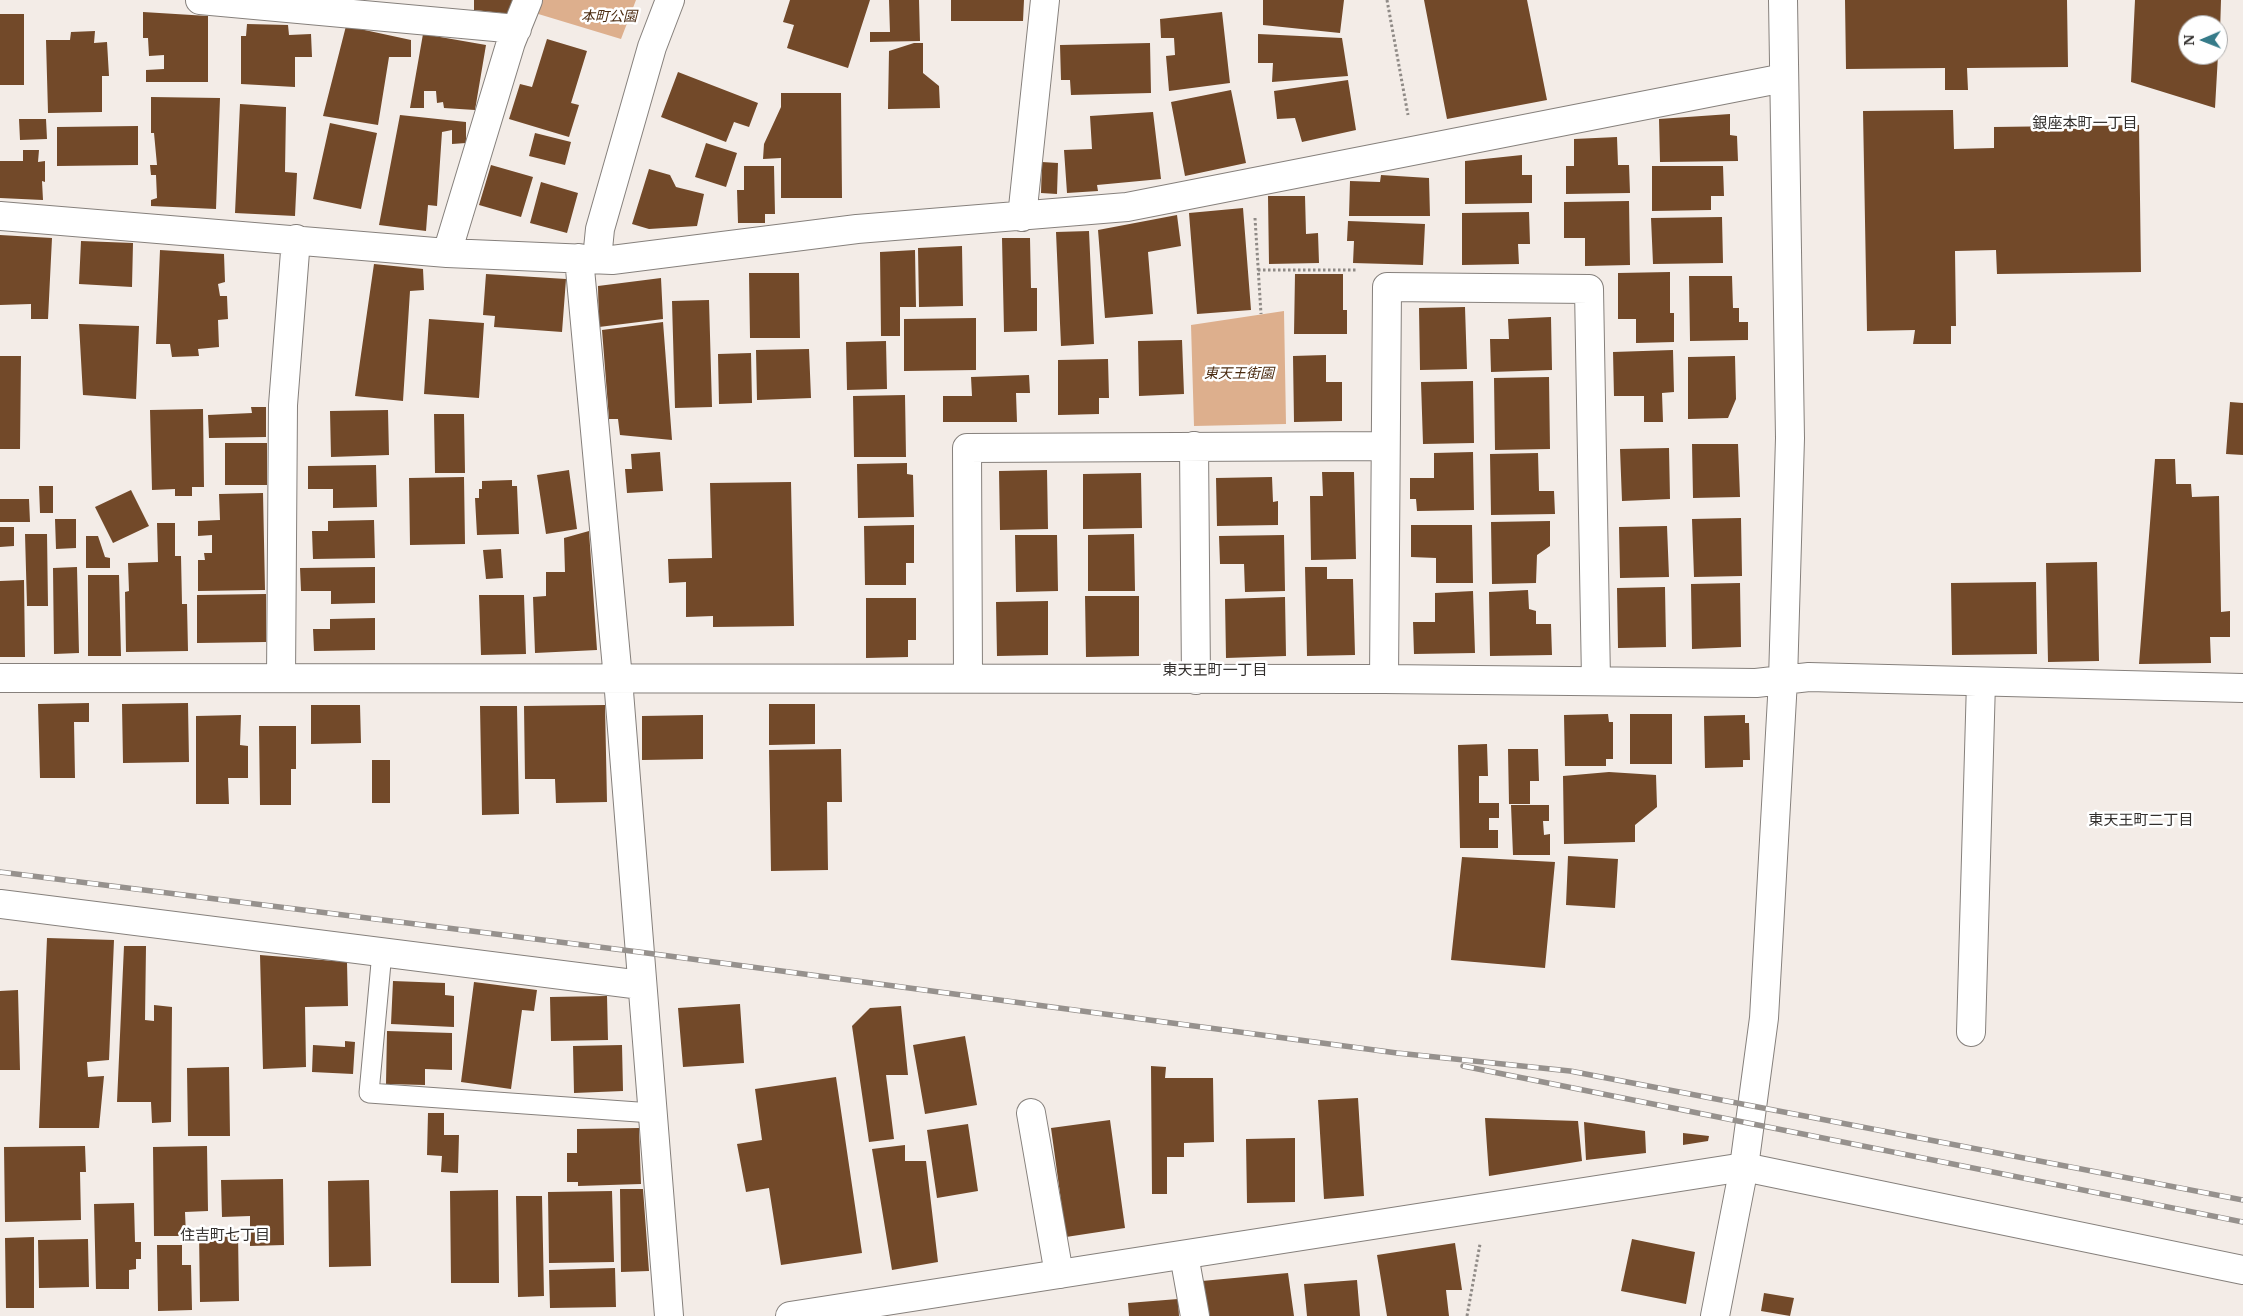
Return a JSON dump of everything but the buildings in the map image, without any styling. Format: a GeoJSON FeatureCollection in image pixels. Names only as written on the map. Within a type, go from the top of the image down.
{"type":"FeatureCollection","features":[{"type":"Feature","properties":{"kind":"street"},"geometry":{"type":"LineString","coordinates":[[200,0],[321,5],[517,29]]}},
{"type":"Feature","properties":{"kind":"street"},"geometry":{"type":"LineString","coordinates":[[447,253],[511,42],[528,0]]}},
{"type":"Feature","properties":{"kind":"street"},"geometry":{"type":"LineString","coordinates":[[669,1316],[641,985],[588,259],[600,229],[652,47],[670,0]]}},
{"type":"Feature","properties":{"kind":"street"},"geometry":{"type":"LineString","coordinates":[[1022,217],[1045,0]]}},
{"type":"Feature","properties":{"kind":"street"},"geometry":{"type":"LineString","coordinates":[[1715,1316],[1744,1167],[1764,1018],[1784,680],[1790,438],[1783,0]]}},
{"type":"Feature","properties":{"kind":"street"},"geometry":{"type":"LineString","coordinates":[[0,216],[447,253],[612,260],[857,228],[1022,217],[1127,207],[1784,78]]}},
{"type":"Feature","properties":{"kind":"street"},"geometry":{"type":"LineString","coordinates":[[280,678],[282,405],[296,239]]}},
{"type":"Feature","properties":{"kind":"street"},"geometry":{"type":"LineString","coordinates":[[1384,679],[1387,287],[1590,289],[1596,680]]}},
{"type":"Feature","properties":{"kind":"street"},"geometry":{"type":"LineString","coordinates":[[1194,446],[1196,680]]}},
{"type":"Feature","properties":{"kind":"street"},"geometry":{"type":"LineString","coordinates":[[968,678],[967,448],[1385,446]]}},
{"type":"Feature","properties":{"kind":"street"},"geometry":{"type":"LineString","coordinates":[[0,678],[1384,679],[1756,683],[1809,677],[2243,688]]}},
{"type":"Feature","properties":{"kind":"street"},"geometry":{"type":"LineString","coordinates":[[1971,1032],[1982,682]]}},
{"type":"Feature","properties":{"kind":"street"},"geometry":{"type":"LineString","coordinates":[[0,904],[641,985]]}},
{"type":"Feature","properties":{"kind":"street"},"geometry":{"type":"LineString","coordinates":[[1032,1113],[1059,1274]]}},
{"type":"Feature","properties":{"kind":"street"},"geometry":{"type":"LineString","coordinates":[[790,1316],[1487,1209],[1744,1167],[2243,1270]]}},
{"type":"Feature","properties":{"kind":"street"},"geometry":{"type":"LineString","coordinates":[[1184,1254],[1195,1316]]}},
{"type":"Feature","properties":{"kind":"lane"},"geometry":{"type":"LineString","coordinates":[[382,952],[369,1093],[652,1113]]}},
{"type":"Feature","properties":{"kind":"path"},"geometry":{"type":"LineString","coordinates":[[1387,0],[1414,150]]}},
{"type":"Feature","properties":{"kind":"path"},"geometry":{"type":"LineString","coordinates":[[1253,182],[1261,314]]}},
{"type":"Feature","properties":{"kind":"path"},"geometry":{"type":"LineString","coordinates":[[1258,270],[1369,270],[1387,287]]}},
{"type":"Feature","properties":{"kind":"path"},"geometry":{"type":"LineString","coordinates":[[1467,1316],[1487,1209]]}},
{"type":"Feature","properties":{"kind":"green space","name":"本町公園"},"geometry":{"type":"Polygon","coordinates":[[[539,0],[636,0],[621,39],[535,13],[539,0]]]}},
{"type":"Feature","properties":{"kind":"green space","name":"東天王街園"},"geometry":{"type":"Polygon","coordinates":[[[1284,311],[1286,424],[1194,426],[1191,325],[1284,311]]]}},
{"type":"Feature","properties":{"kind":"railway"},"geometry":{"type":"LineString","coordinates":[[0,872],[639,952],[1397,1053],[1570,1071],[2243,1200]]}},
{"type":"Feature","properties":{"kind":"railway"},"geometry":{"type":"LineString","coordinates":[[1463,1066],[2243,1222]]}},
{"type":"Feature","properties":{"kind":"district","name":"銀座本町一丁目"},"geometry":{"type":"Point","coordinates":[2085,124]}},
{"type":"Feature","properties":{"kind":"district","name":"東天王町一丁目"},"geometry":{"type":"Point","coordinates":[1215,671]}},
{"type":"Feature","properties":{"kind":"district","name":"東天王町二丁目"},"geometry":{"type":"Point","coordinates":[2141,821]}},
{"type":"Feature","properties":{"kind":"district","name":"住吉町七丁目"},"geometry":{"type":"Point","coordinates":[225,1236]}}]}
